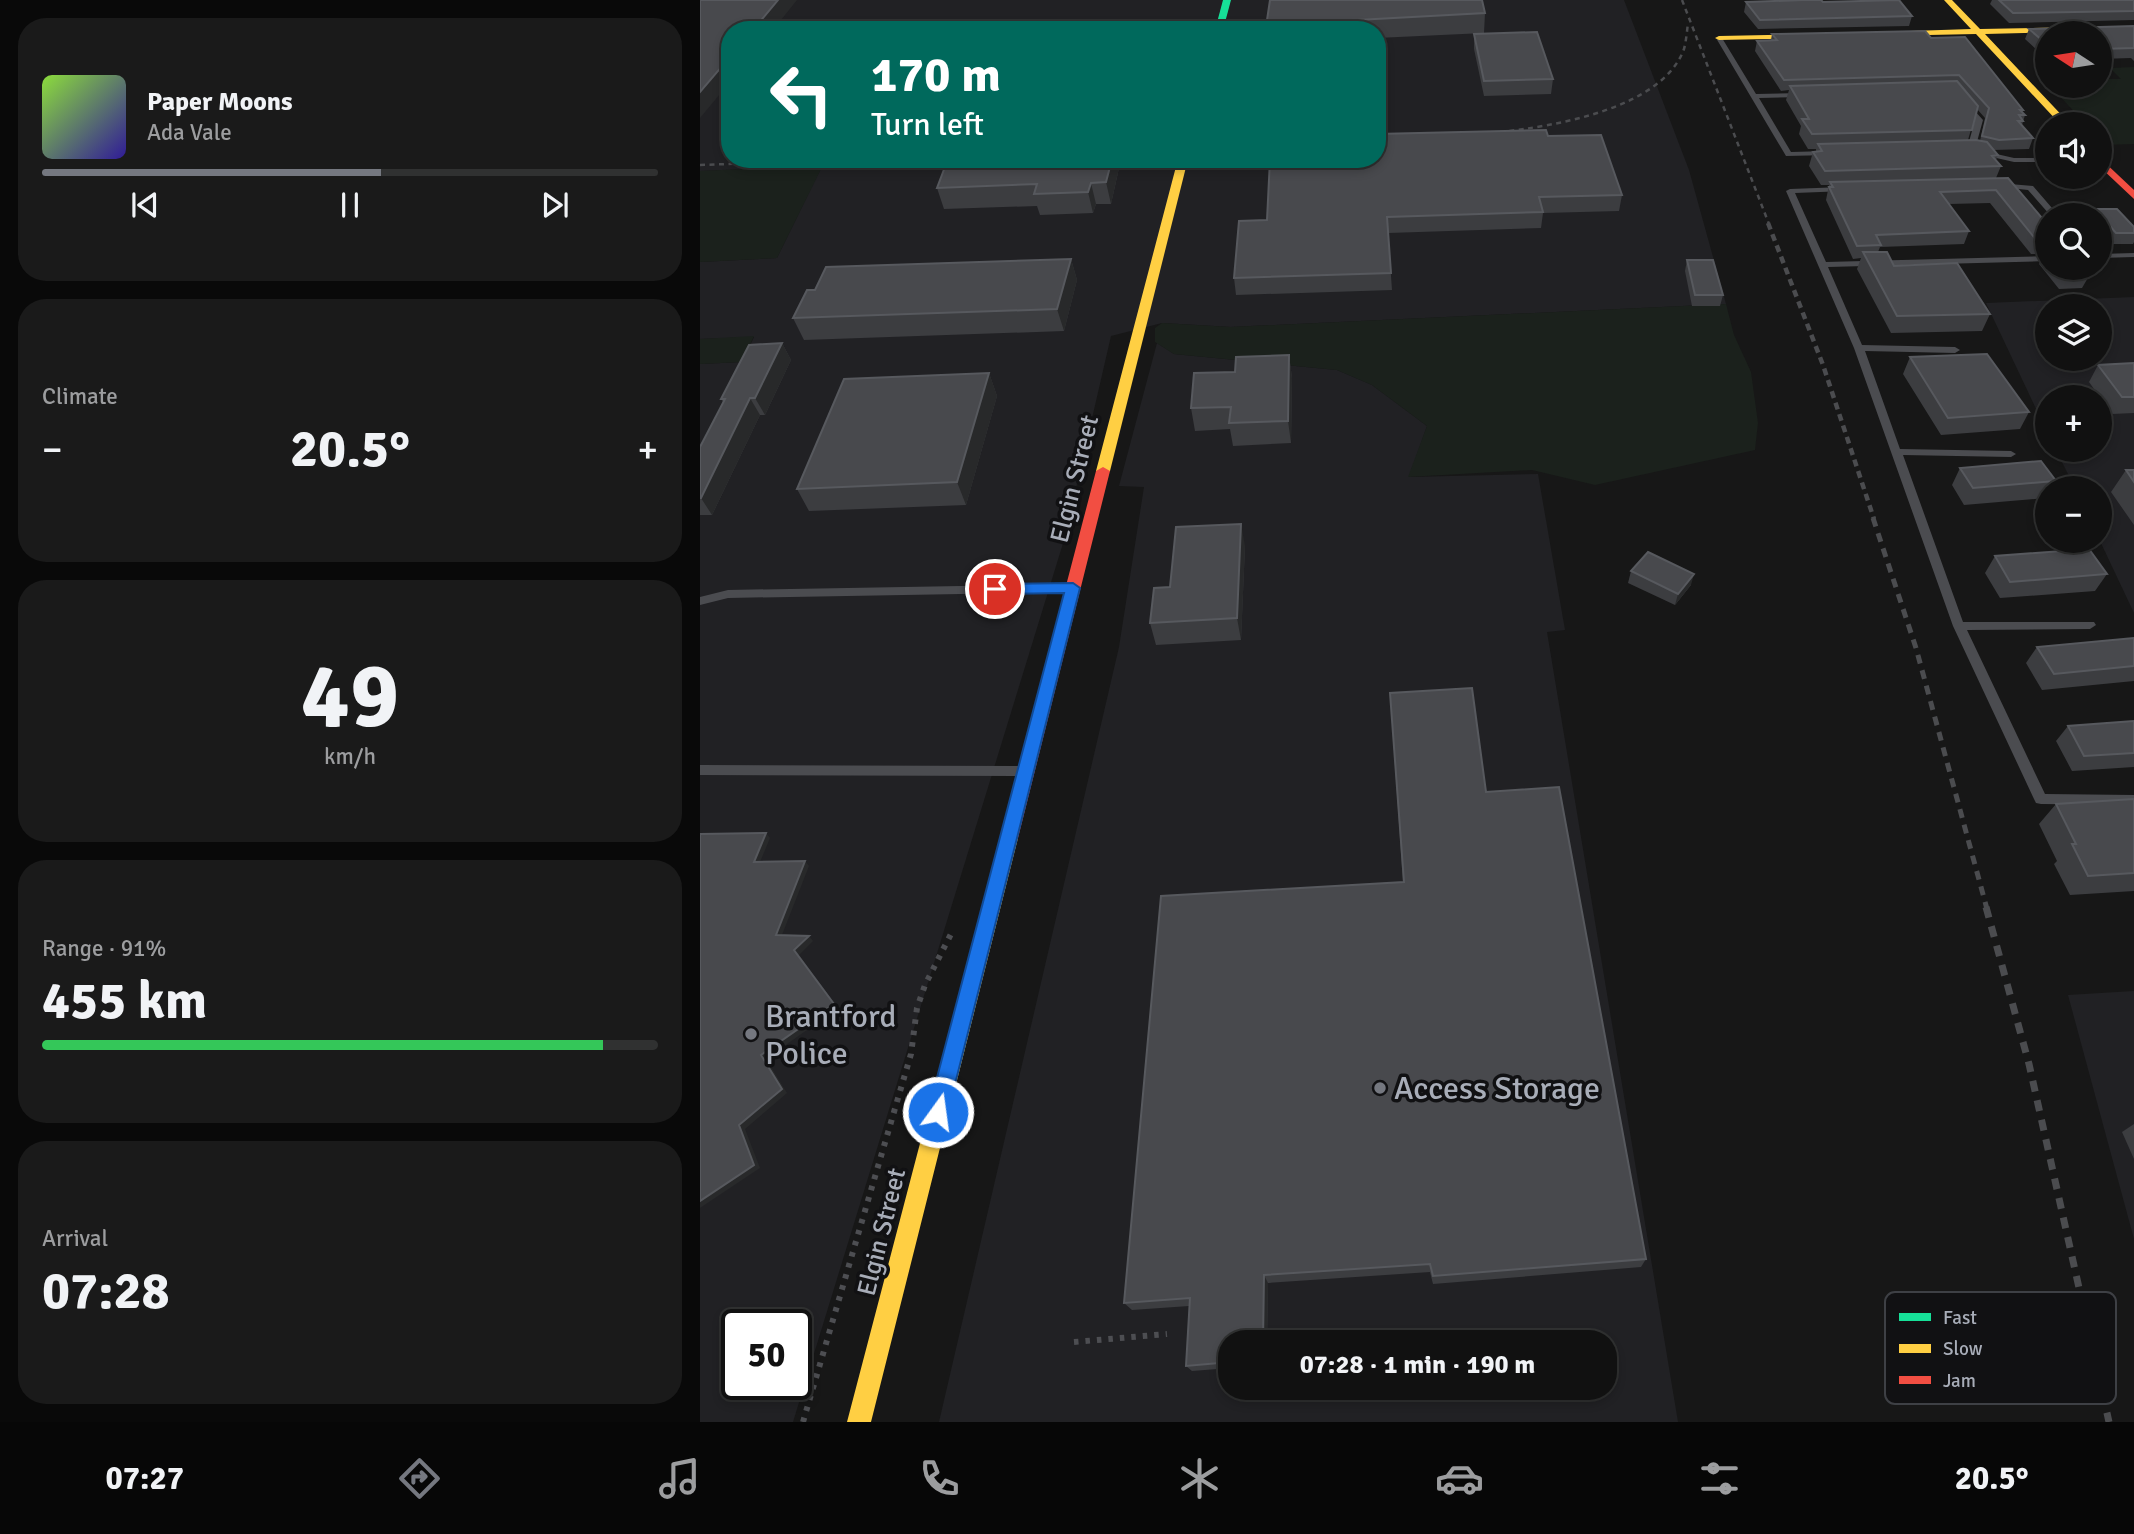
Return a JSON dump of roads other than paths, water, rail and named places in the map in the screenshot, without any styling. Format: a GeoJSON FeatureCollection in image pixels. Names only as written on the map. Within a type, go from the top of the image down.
{"type":"FeatureCollection","features":[{"type":"Feature","properties":{"kind":"main road"},"geometry":{"type":"LineString","coordinates":[[1221,21],[1227,0]]}},
{"type":"Feature","properties":{"kind":"main road"},"geometry":{"type":"LineString","coordinates":[[1948,0],[2054,112]]}},
{"type":"Feature","properties":{"kind":"main road"},"geometry":{"type":"LineString","coordinates":[[1869,34],[2134,28]]}},
{"type":"Feature","properties":{"kind":"main road"},"geometry":{"type":"LineString","coordinates":[[1719,38],[1828,36]]}},
{"type":"Feature","properties":{"kind":"main road","name":"Elgin Street"},"geometry":{"type":"LineString","coordinates":[[859,1422],[1181,168]]}},
{"type":"Feature","properties":{"kind":"main road"},"geometry":{"type":"LineString","coordinates":[[2112,173],[2134,196]]}},
{"type":"Feature","properties":{"kind":"lane"},"geometry":{"type":"LineString","coordinates":[[1719,38],[1788,155],[1841,153]]}},
{"type":"Feature","properties":{"kind":"lane"},"geometry":{"type":"LineString","coordinates":[[1955,90],[1979,120],[1971,149]]}},
{"type":"Feature","properties":{"kind":"lane"},"geometry":{"type":"LineString","coordinates":[[1753,96],[1807,95]]}},
{"type":"Feature","properties":{"kind":"lane"},"geometry":{"type":"LineString","coordinates":[[1958,150],[1971,149],[2014,160],[2035,160]]}},
{"type":"Feature","properties":{"kind":"lane"},"geometry":{"type":"LineString","coordinates":[[1983,185],[2030,188],[2043,203]]}},
{"type":"Feature","properties":{"kind":"lane"},"geometry":{"type":"LineString","coordinates":[[1859,189],[1790,191],[1859,348],[1959,626],[2041,799],[2134,800]]}},
{"type":"Feature","properties":{"kind":"lane"},"geometry":{"type":"LineString","coordinates":[[2112,256],[2134,255]]}},
{"type":"Feature","properties":{"kind":"lane"},"geometry":{"type":"LineString","coordinates":[[1822,265],[2035,258]]}},
{"type":"Feature","properties":{"kind":"lane"},"geometry":{"type":"LineString","coordinates":[[1859,348],[1955,350]]}},
{"type":"Feature","properties":{"kind":"lane"},"geometry":{"type":"LineString","coordinates":[[1895,452],[2011,454]]}},
{"type":"Feature","properties":{"kind":"lane"},"geometry":{"type":"LineString","coordinates":[[700,601],[728,594],[1073,588]]}},
{"type":"Feature","properties":{"kind":"lane"},"geometry":{"type":"LineString","coordinates":[[1959,626],[2090,625]]}},
{"type":"Feature","properties":{"kind":"lane"},"geometry":{"type":"LineString","coordinates":[[700,770],[1026,771]]}},
{"type":"Feature","properties":{"kind":"railway"},"geometry":{"type":"LineString","coordinates":[[1682,0],[1769,224]]}},
{"type":"Feature","properties":{"kind":"railway"},"geometry":{"type":"LineString","coordinates":[[1500,132],[1576,119],[1630,100],[1654,86],[1672,70],[1684,49],[1688,23]]}},
{"type":"Feature","properties":{"kind":"railway"},"geometry":{"type":"LineString","coordinates":[[700,165],[721,164]]}},
{"type":"Feature","properties":{"kind":"railway"},"geometry":{"type":"LineString","coordinates":[[1768,223],[1823,365],[1874,519]]}},
{"type":"Feature","properties":{"kind":"railway"},"geometry":{"type":"LineString","coordinates":[[1873,518],[1916,648],[1987,909]]}},
{"type":"Feature","properties":{"kind":"railway"},"geometry":{"type":"LineString","coordinates":[[1986,907],[2029,1064],[2080,1292]]}},
{"type":"Feature","properties":{"kind":"railway"},"geometry":{"type":"LineString","coordinates":[[2105,1404],[2109,1422]]}},
{"type":"Feature","properties":{"kind":"place","name":"Brantford Police"},"geometry":{"type":"Point","coordinates":[751,1034]}},
{"type":"Feature","properties":{"kind":"place","name":"Access Storage"},"geometry":{"type":"Point","coordinates":[1380,1088]}}]}
